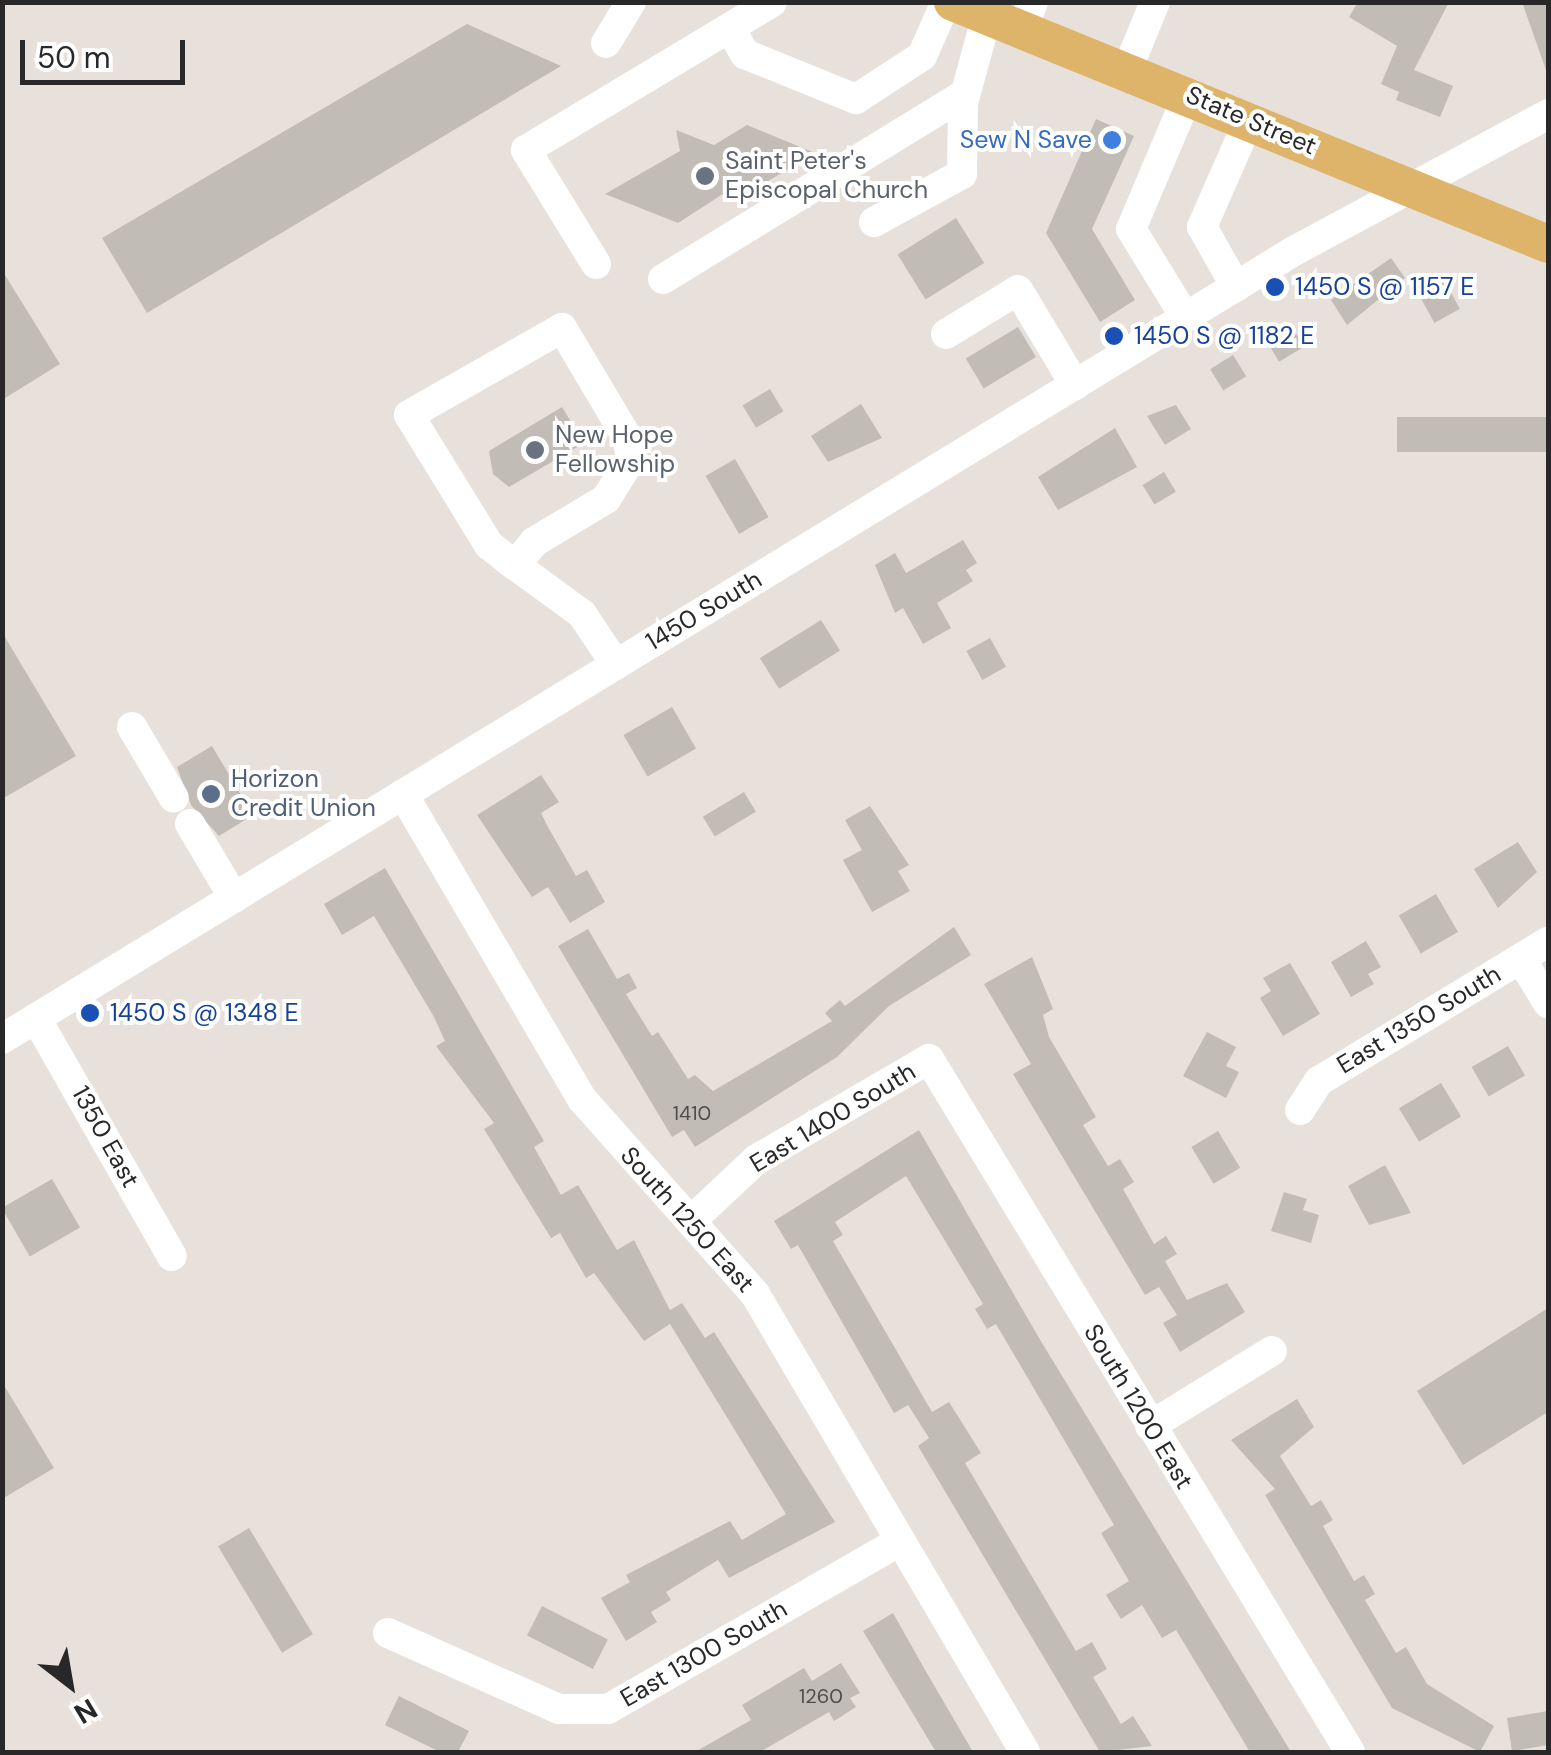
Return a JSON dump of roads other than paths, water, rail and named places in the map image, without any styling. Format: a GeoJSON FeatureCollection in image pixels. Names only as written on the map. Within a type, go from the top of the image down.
{"type":"FeatureCollection","features":[{"type":"Feature","properties":{"kind":"main road","name":"State Street"},"geometry":{"type":"LineString","coordinates":[[962,7],[1028,15],[1126,70],[1548,244]]}},
{"type":"Feature","properties":{"kind":"street"},"geometry":{"type":"LineString","coordinates":[[596,264],[526,150],[772,2]]}},
{"type":"Feature","properties":{"kind":"street"},"geometry":{"type":"LineString","coordinates":[[1126,70],[1155,2]]}},
{"type":"Feature","properties":{"kind":"street"},"geometry":{"type":"LineString","coordinates":[[606,42],[635,5]]}},
{"type":"Feature","properties":{"kind":"street"},"geometry":{"type":"LineString","coordinates":[[731,30],[746,54],[856,98],[922,56],[962,7]]}},
{"type":"Feature","properties":{"kind":"street"},"geometry":{"type":"LineString","coordinates":[[874,222],[962,174],[966,94],[962,7]]}},
{"type":"Feature","properties":{"kind":"street"},"geometry":{"type":"LineString","coordinates":[[662,279],[966,94]]}},
{"type":"Feature","properties":{"kind":"street"},"geometry":{"type":"LineString","coordinates":[[1186,318],[1131,229],[1188,95]]}},
{"type":"Feature","properties":{"kind":"street","name":"1450 South"},"geometry":{"type":"LineString","coordinates":[[2,1039],[1236,287],[1408,187],[1548,114]]}},
{"type":"Feature","properties":{"kind":"street"},"geometry":{"type":"LineString","coordinates":[[1236,287],[1202,227],[1249,120]]}},
{"type":"Feature","properties":{"kind":"street"},"geometry":{"type":"LineString","coordinates":[[946,334],[1018,290],[1075,385]]}},
{"type":"Feature","properties":{"kind":"street"},"geometry":{"type":"LineString","coordinates":[[516,565],[534,542],[606,498],[631,459],[627,437],[562,328],[409,415],[468,515],[516,565],[582,614],[616,664]]}},
{"type":"Feature","properties":{"kind":"street"},"geometry":{"type":"LineString","coordinates":[[132,727],[174,798]]}},
{"type":"Feature","properties":{"kind":"street","name":"South 1250 East"},"geometry":{"type":"LineString","coordinates":[[404,794],[582,1099],[692,1218],[755,1294],[1026,1752]]}},
{"type":"Feature","properties":{"kind":"street"},"geometry":{"type":"LineString","coordinates":[[190,824],[234,898]]}},
{"type":"Feature","properties":{"kind":"street","name":"East 1350 South"},"geometry":{"type":"LineString","coordinates":[[1300,1110],[1319,1081],[1548,942]]}},
{"type":"Feature","properties":{"kind":"street"},"geometry":{"type":"LineString","coordinates":[[1521,959],[1548,1003]]}},
{"type":"Feature","properties":{"kind":"street","name":"1350 East"},"geometry":{"type":"LineString","coordinates":[[36,1018],[172,1256]]}},
{"type":"Feature","properties":{"kind":"street","name":"East 1400 South"},"geometry":{"type":"LineString","coordinates":[[692,1218],[757,1159],[929,1059]]}},
{"type":"Feature","properties":{"kind":"street","name":"South 1200 East"},"geometry":{"type":"LineString","coordinates":[[929,1059],[1350,1752]]}},
{"type":"Feature","properties":{"kind":"street"},"geometry":{"type":"LineString","coordinates":[[1150,1426],[1272,1351]]}},
{"type":"Feature","properties":{"kind":"street","name":"East 1300 South"},"geometry":{"type":"LineString","coordinates":[[388,1633],[560,1709],[608,1709],[900,1541]]}},
{"type":"Feature","properties":{"kind":"place","name":"Sew N Save"},"geometry":{"type":"Point","coordinates":[1112,140]}},
{"type":"Feature","properties":{"kind":"place","name":"Saint Peter's Episcopal Church"},"geometry":{"type":"Point","coordinates":[705,176]}},
{"type":"Feature","properties":{"kind":"place","name":"1450 S @ 1157 E"},"geometry":{"type":"Point","coordinates":[1275,287]}},
{"type":"Feature","properties":{"kind":"place","name":"1450 S @ 1182 E"},"geometry":{"type":"Point","coordinates":[1114,336]}},
{"type":"Feature","properties":{"kind":"place","name":"New Hope Fellowship"},"geometry":{"type":"Point","coordinates":[535,450]}},
{"type":"Feature","properties":{"kind":"place","name":"Horizon Credit Union"},"geometry":{"type":"Point","coordinates":[211,794]}},
{"type":"Feature","properties":{"kind":"place","name":"1450 S @ 1348 E"},"geometry":{"type":"Point","coordinates":[90,1013]}}]}
